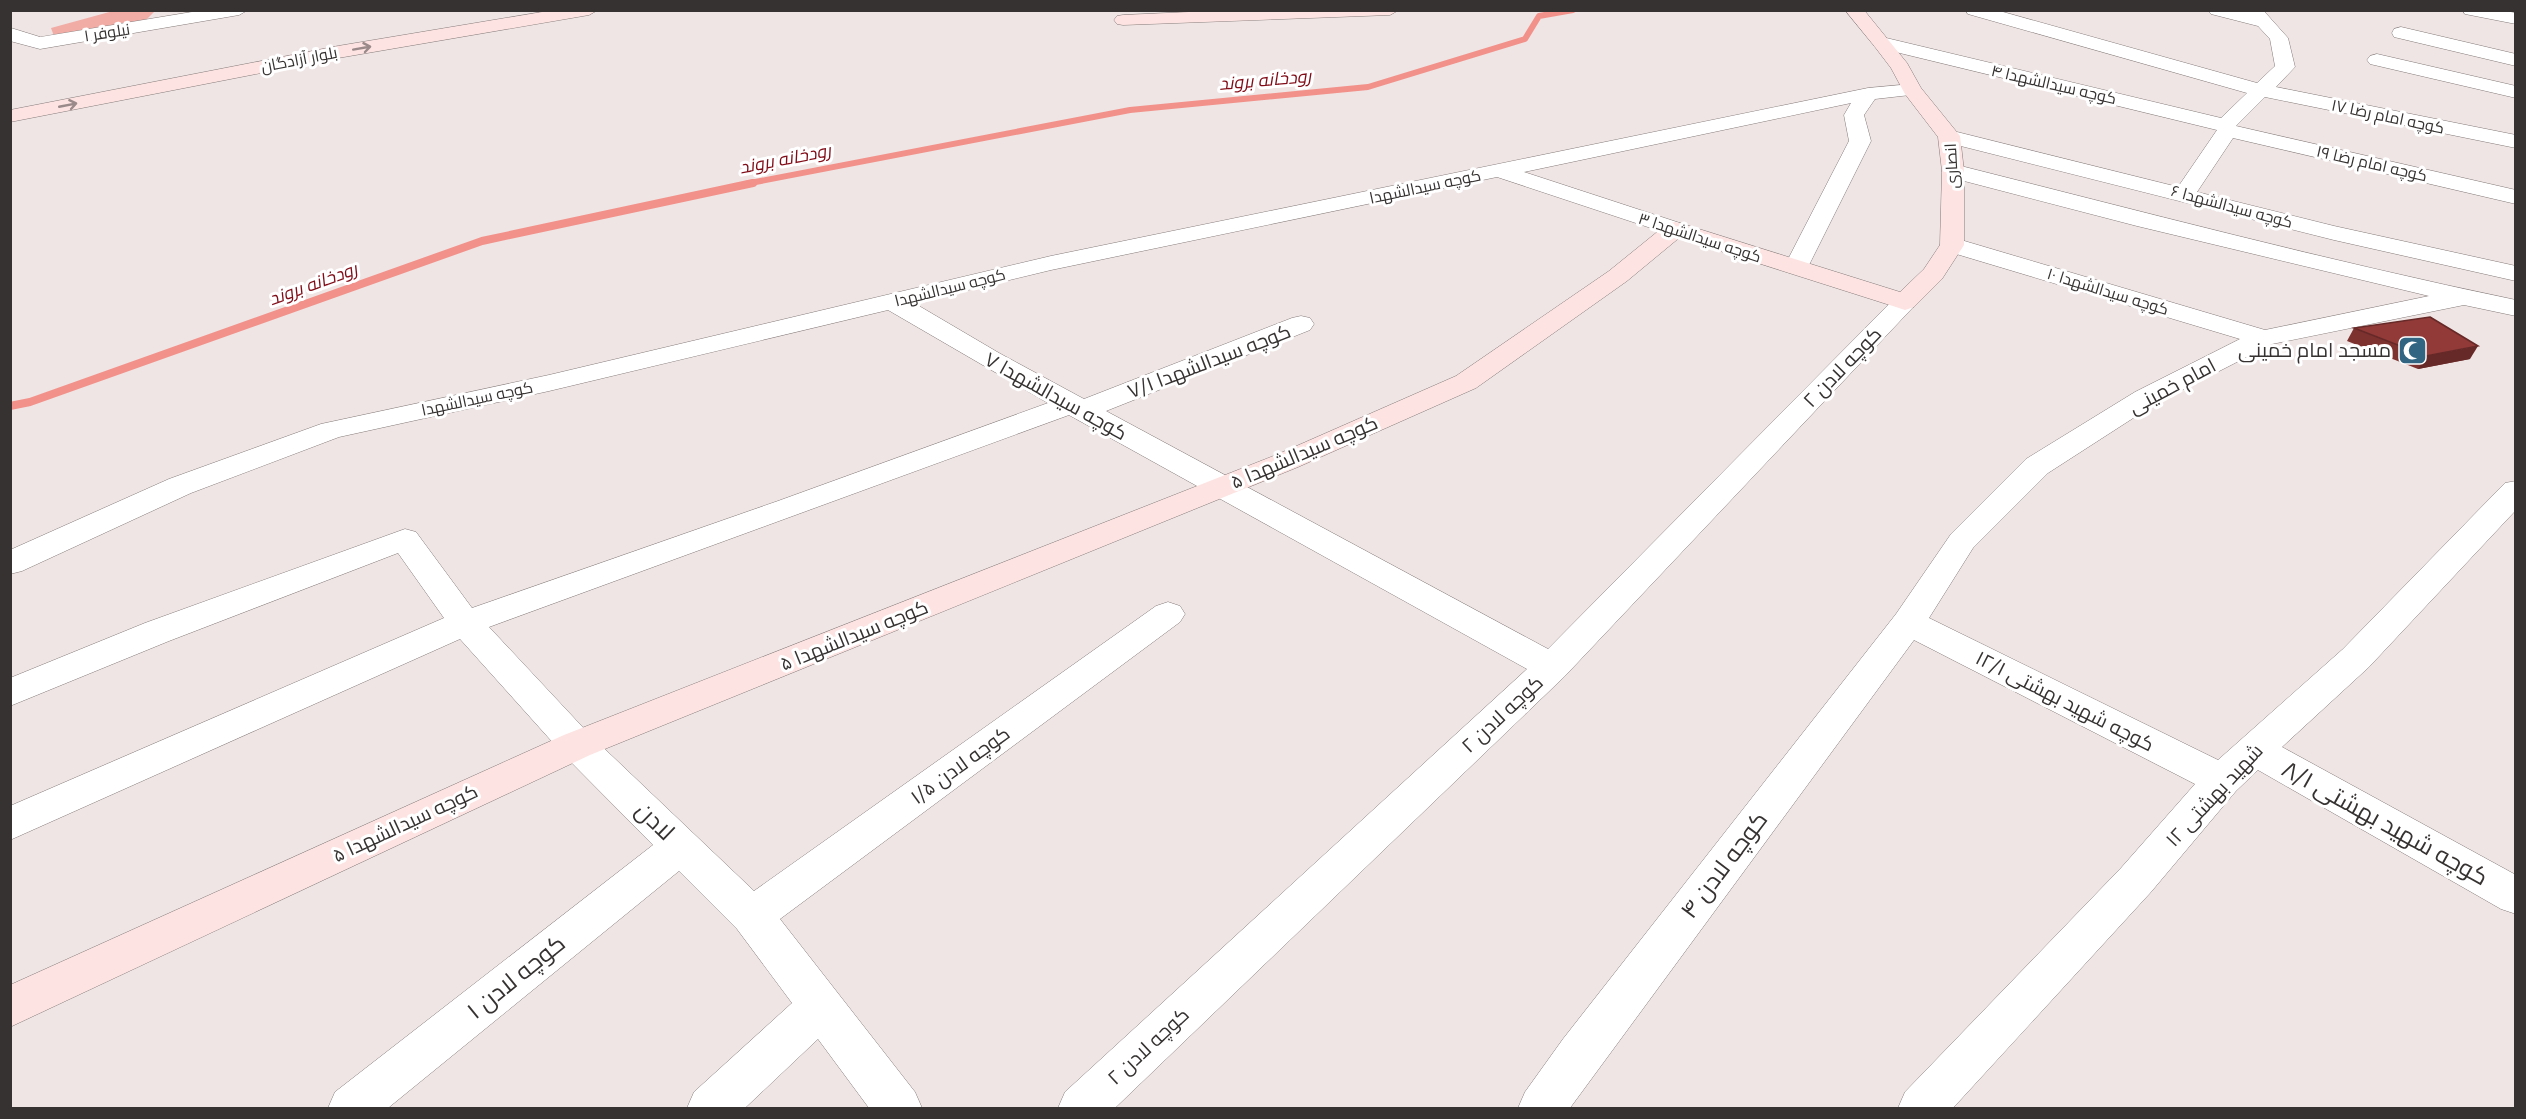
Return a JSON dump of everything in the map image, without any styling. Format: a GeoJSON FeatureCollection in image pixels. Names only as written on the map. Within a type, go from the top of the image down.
{"type":"FeatureCollection","features":[{"type":"Feature","properties":{"kind":"main road","name":"بلوار آزادگان"},"geometry":{"type":"LineString","coordinates":[[10,100],[333,37],[505,10]]}},
{"type":"Feature","properties":{"kind":"main road","name":"بلوار آزادگان"},"geometry":{"type":"LineString","coordinates":[[10,116],[339,52],[589,10]]}},
{"type":"Feature","properties":{"kind":"main road"},"geometry":{"type":"LineString","coordinates":[[1124,20],[1390,10]]}},
{"type":"Feature","properties":{"kind":"main road","name":"انصاری"},"geometry":{"type":"LineString","coordinates":[[1854,10],[1900,67],[1912,90],[1949,136],[1953,171],[1952,245]]}},
{"type":"Feature","properties":{"kind":"main road","name":"کوچه سیدالشهدا ۳"},"geometry":{"type":"LineString","coordinates":[[1675,229],[1905,302]]}},
{"type":"Feature","properties":{"kind":"main road","name":"کوچه سیدالشهدا ۵"},"geometry":{"type":"LineString","coordinates":[[10,1007],[354,846],[577,745],[1221,488],[1466,382],[1618,276],[1675,229]]}},
{"type":"Feature","properties":{"kind":"main road"},"geometry":{"type":"LineString","coordinates":[[1905,302],[1933,274],[1952,245]]}},
{"type":"Feature","properties":{"kind":"street","name":"نیلوفر ۱"},"geometry":{"type":"LineString","coordinates":[[11,34],[40,43],[239,10]]}},
{"type":"Feature","properties":{"kind":"street","name":"کوچه امام رضا ۱۷"},"geometry":{"type":"LineString","coordinates":[[1974,10],[2260,90],[2516,142]]}},
{"type":"Feature","properties":{"kind":"street"},"geometry":{"type":"LineString","coordinates":[[2184,194],[2227,128],[2260,90],[2285,67],[2279,38],[2263,16],[2217,10]]}},
{"type":"Feature","properties":{"kind":"street"},"geometry":{"type":"LineString","coordinates":[[2471,10],[2516,19]]}},
{"type":"Feature","properties":{"kind":"street"},"geometry":{"type":"LineString","coordinates":[[11,34],[42,25]]}},
{"type":"Feature","properties":{"kind":"street"},"geometry":{"type":"LineString","coordinates":[[2401,33],[2516,60]]}},
{"type":"Feature","properties":{"kind":"street","name":"کوچه سیدالشهدا ۴"},"geometry":{"type":"LineString","coordinates":[[1882,44],[2227,128]]}},
{"type":"Feature","properties":{"kind":"street"},"geometry":{"type":"LineString","coordinates":[[2378,60],[2516,92]]}},
{"type":"Feature","properties":{"kind":"street","name":"کوچه سیدالشهدا"},"geometry":{"type":"LineString","coordinates":[[10,563],[180,486],[331,430],[560,380],[1051,262],[1868,94],[1912,90]]}},
{"type":"Feature","properties":{"kind":"street"},"geometry":{"type":"LineString","coordinates":[[1796,267],[1860,141],[1854,115],[1868,94]]}},
{"type":"Feature","properties":{"kind":"street","name":"کوچه امام رضا ۱۹"},"geometry":{"type":"LineString","coordinates":[[2227,128],[2516,197]]}},
{"type":"Feature","properties":{"kind":"street","name":"کوچه سیدالشهدا ۶"},"geometry":{"type":"LineString","coordinates":[[1949,136],[2334,233],[2516,274]]}},
{"type":"Feature","properties":{"kind":"street","name":"کوچه سیدالشهدا ۳"},"geometry":{"type":"LineString","coordinates":[[1496,170],[1675,229]]}},
{"type":"Feature","properties":{"kind":"street"},"geometry":{"type":"LineString","coordinates":[[1953,171],[2145,221],[2464,297]]}},
{"type":"Feature","properties":{"kind":"street","name":"کوچه سیدالشهدا ۱۰"},"geometry":{"type":"LineString","coordinates":[[1952,245],[2265,338]]}},
{"type":"Feature","properties":{"kind":"street","name":"امام خمینی"},"geometry":{"type":"LineString","coordinates":[[1908,622],[1962,541],[2037,466],[2145,398],[2265,338],[2464,297],[2516,308]]}},
{"type":"Feature","properties":{"kind":"street","name":"کوچه سیدالشهدا ۷"},"geometry":{"type":"LineString","coordinates":[[892,301],[989,359],[1552,668]]}},
{"type":"Feature","properties":{"kind":"street","name":"کوچه لادن ۲"},"geometry":{"type":"LineString","coordinates":[[1082,1108],[1552,668],[1905,302]]}},
{"type":"Feature","properties":{"kind":"street","name":"کوچه سیدالشهدا ۷/۱"},"geometry":{"type":"LineString","coordinates":[[10,824],[465,623],[1077,407],[1301,324]]}},
{"type":"Feature","properties":{"kind":"street","name":"شهید بهشتی ۱۲"},"geometry":{"type":"LineString","coordinates":[[1922,1108],[2136,880],[2222,780],[2356,658],[2516,490]]}},
{"type":"Feature","properties":{"kind":"street","name":"لادن"},"geometry":{"type":"LineString","coordinates":[[10,693],[157,632],[405,538],[465,623],[577,745],[752,916],[822,1005],[898,1108]]}},
{"type":"Feature","properties":{"kind":"street","name":"کوچه لادن ۱/۵"},"geometry":{"type":"LineString","coordinates":[[752,916],[1168,614]]}},
{"type":"Feature","properties":{"kind":"street","name":"کوچه شهید بهشتی ۱۲/۱"},"geometry":{"type":"LineString","coordinates":[[1908,622],[2222,780]]}},
{"type":"Feature","properties":{"kind":"street","name":"کوچه لادن ۴"},"geometry":{"type":"LineString","coordinates":[[1542,1108],[1580,1054],[1908,622]]}},
{"type":"Feature","properties":{"kind":"street","name":"کوچه شهید بهشتی ۸/۱"},"geometry":{"type":"LineString","coordinates":[[2255,750],[2516,896]]}},
{"type":"Feature","properties":{"kind":"street","name":"کوچه لادن ۱"},"geometry":{"type":"LineString","coordinates":[[352,1108],[681,846]]}},
{"type":"Feature","properties":{"kind":"street"},"geometry":{"type":"LineString","coordinates":[[711,1108],[822,1005]]}},
{"type":"Feature","properties":{"kind":"shaded area"},"geometry":{"type":"Polygon","coordinates":[[[113,11],[155,11],[144,22],[54,36],[51,28],[113,11]]]}},
{"type":"Feature","properties":{"kind":"building"},"geometry":{"type":"Polygon","coordinates":[[[2430,317],[2478,346],[2426,356],[2354,328],[2430,317]]]}},
{"type":"Feature","properties":{"kind":"waterway","name":"رودخانه بروند"},"geometry":{"type":"LineString","coordinates":[[745,184],[1130,110],[1368,87],[1525,39],[1539,16],[1573,10]]}},
{"type":"Feature","properties":{"kind":"waterway","name":"رودخانه بروند"},"geometry":{"type":"LineString","coordinates":[[10,406],[30,402],[482,241],[753,183]]}},
{"type":"Feature","properties":{"kind":"place","name":"مسجد امام خمینی"},"geometry":{"type":"Point","coordinates":[2412,350]}}]}
